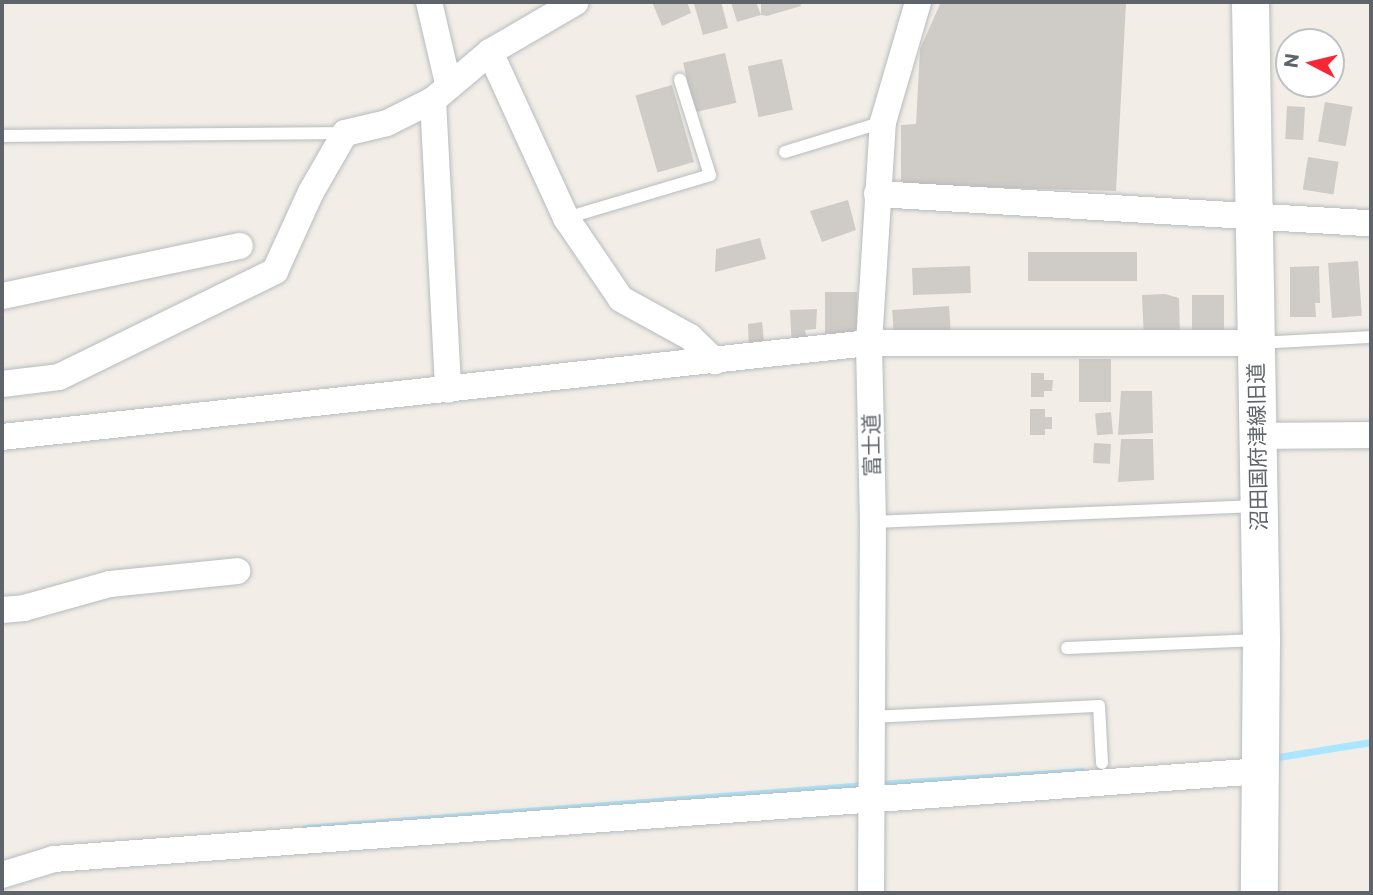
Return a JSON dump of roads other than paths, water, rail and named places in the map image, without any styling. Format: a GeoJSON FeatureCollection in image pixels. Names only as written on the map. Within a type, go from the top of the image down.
{"type":"FeatureCollection","features":[{"type":"Feature","properties":{"kind":"street"},"geometry":{"type":"LineString","coordinates":[[429,2],[441,93],[448,390]]}},
{"type":"Feature","properties":{"kind":"street"},"geometry":{"type":"LineString","coordinates":[[2,384],[59,377],[275,271],[311,192],[345,132],[387,123],[441,93],[490,52],[576,2]]}},
{"type":"Feature","properties":{"kind":"street","name":"富士道"},"geometry":{"type":"LineString","coordinates":[[871,893],[873,522],[869,343],[883,122],[918,2]]}},
{"type":"Feature","properties":{"kind":"street","name":"沼田国府津線旧道"},"geometry":{"type":"LineString","coordinates":[[1250,2],[1261,640],[1259,893]]}},
{"type":"Feature","properties":{"kind":"street"},"geometry":{"type":"LineString","coordinates":[[490,52],[566,218],[621,299],[690,337],[715,361]]}},
{"type":"Feature","properties":{"kind":"street"},"geometry":{"type":"LineString","coordinates":[[877,194],[1371,223]]}},
{"type":"Feature","properties":{"kind":"street"},"geometry":{"type":"LineString","coordinates":[[2,296],[240,246]]}},
{"type":"Feature","properties":{"kind":"street"},"geometry":{"type":"LineString","coordinates":[[2,437],[869,343],[1255,343]]}},
{"type":"Feature","properties":{"kind":"street"},"geometry":{"type":"LineString","coordinates":[[1256,436],[1371,435]]}},
{"type":"Feature","properties":{"kind":"street"},"geometry":{"type":"LineString","coordinates":[[2,610],[24,608],[110,584],[237,570]]}},
{"type":"Feature","properties":{"kind":"street"},"geometry":{"type":"LineString","coordinates":[[2,876],[54,859],[1260,759]]}},
{"type":"Feature","properties":{"kind":"lane"},"geometry":{"type":"LineString","coordinates":[[566,218],[710,175],[680,80]]}},
{"type":"Feature","properties":{"kind":"lane"},"geometry":{"type":"LineString","coordinates":[[785,152],[883,122]]}},
{"type":"Feature","properties":{"kind":"lane"},"geometry":{"type":"LineString","coordinates":[[2,136],[345,132]]}},
{"type":"Feature","properties":{"kind":"lane"},"geometry":{"type":"LineString","coordinates":[[1255,343],[1371,338]]}},
{"type":"Feature","properties":{"kind":"lane"},"geometry":{"type":"LineString","coordinates":[[873,522],[1258,506]]}},
{"type":"Feature","properties":{"kind":"lane"},"geometry":{"type":"LineString","coordinates":[[1067,648],[1261,640]]}},
{"type":"Feature","properties":{"kind":"lane"},"geometry":{"type":"LineString","coordinates":[[872,717],[1099,706],[1102,773]]}},
{"type":"Feature","properties":{"kind":"waterway"},"geometry":{"type":"LineString","coordinates":[[1272,758],[1371,742]]}},
{"type":"Feature","properties":{"kind":"waterway"},"geometry":{"type":"LineString","coordinates":[[877,784],[1082,771]]}},
{"type":"Feature","properties":{"kind":"waterway"},"geometry":{"type":"LineString","coordinates":[[305,828],[865,785]]}}]}
